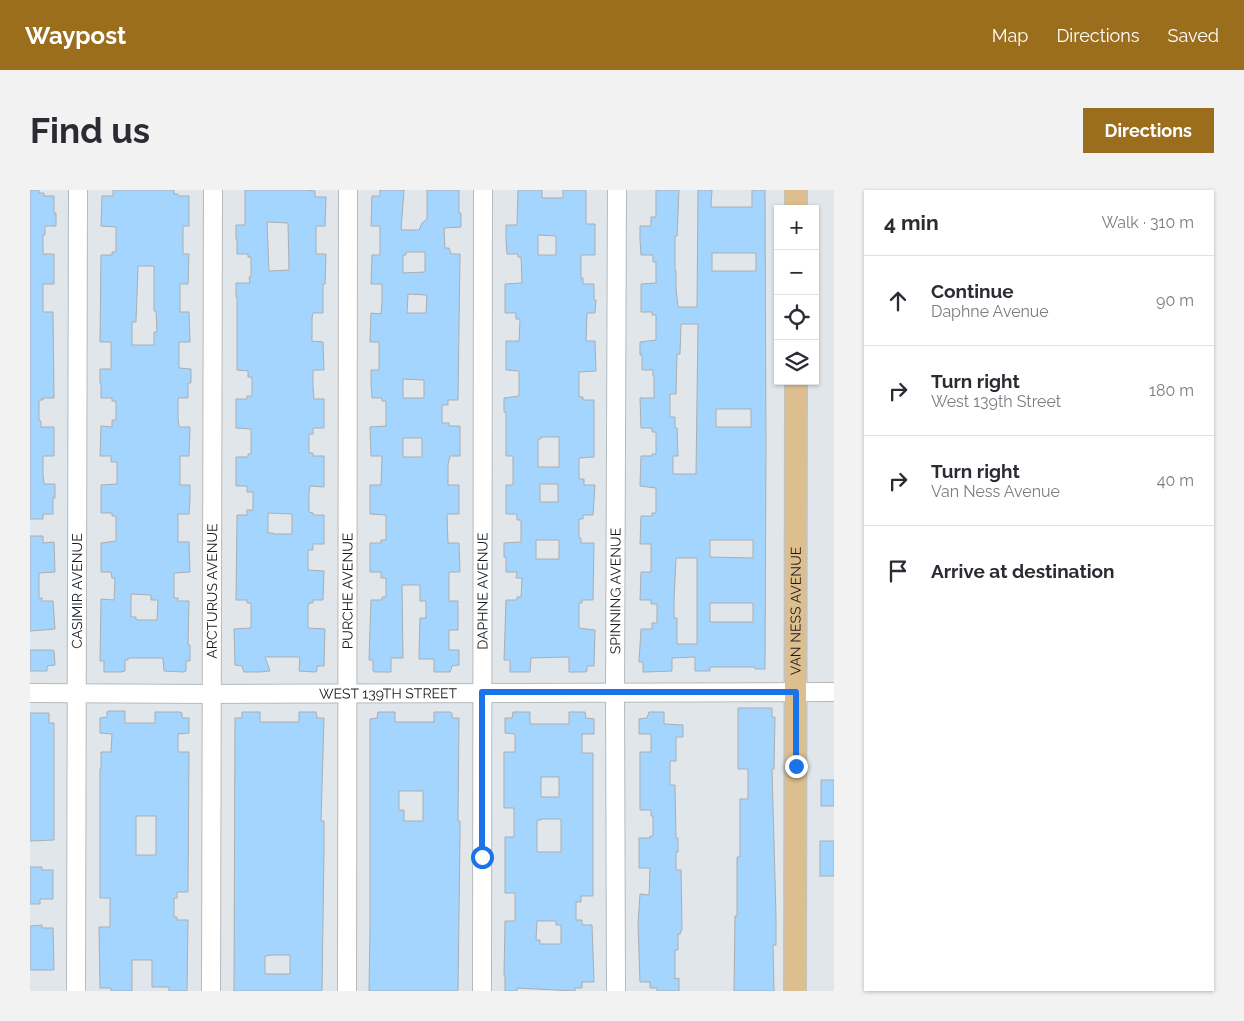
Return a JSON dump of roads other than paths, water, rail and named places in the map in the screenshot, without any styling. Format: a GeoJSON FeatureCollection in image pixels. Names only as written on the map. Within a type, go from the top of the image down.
{"type":"FeatureCollection","features":[{"type":"Feature","properties":{"kind":"main road"},"geometry":{"type":"LineString","coordinates":[[796,190],[796,205]]}},
{"type":"Feature","properties":{"kind":"main road","name":"VAN NESS AVENUE"},"geometry":{"type":"LineString","coordinates":[[795,991],[796,385]]}},
{"type":"Feature","properties":{"kind":"street","name":"CASIMIR AVENUE"},"geometry":{"type":"LineString","coordinates":[[76,991],[78,190]]}},
{"type":"Feature","properties":{"kind":"street","name":"ARCTURUS AVENUE"},"geometry":{"type":"LineString","coordinates":[[211,991],[213,190]]}},
{"type":"Feature","properties":{"kind":"street","name":"PURCHE AVENUE"},"geometry":{"type":"LineString","coordinates":[[347,991],[348,190]]}},
{"type":"Feature","properties":{"kind":"street","name":"DAPHNE AVENUE"},"geometry":{"type":"LineString","coordinates":[[482,991],[483,190]]}},
{"type":"Feature","properties":{"kind":"street","name":"SPINNING AVENUE"},"geometry":{"type":"LineString","coordinates":[[616,991],[617,190]]}},
{"type":"Feature","properties":{"kind":"street","name":"WEST 139TH STREET"},"geometry":{"type":"LineString","coordinates":[[30,693],[834,692]]}}]}
